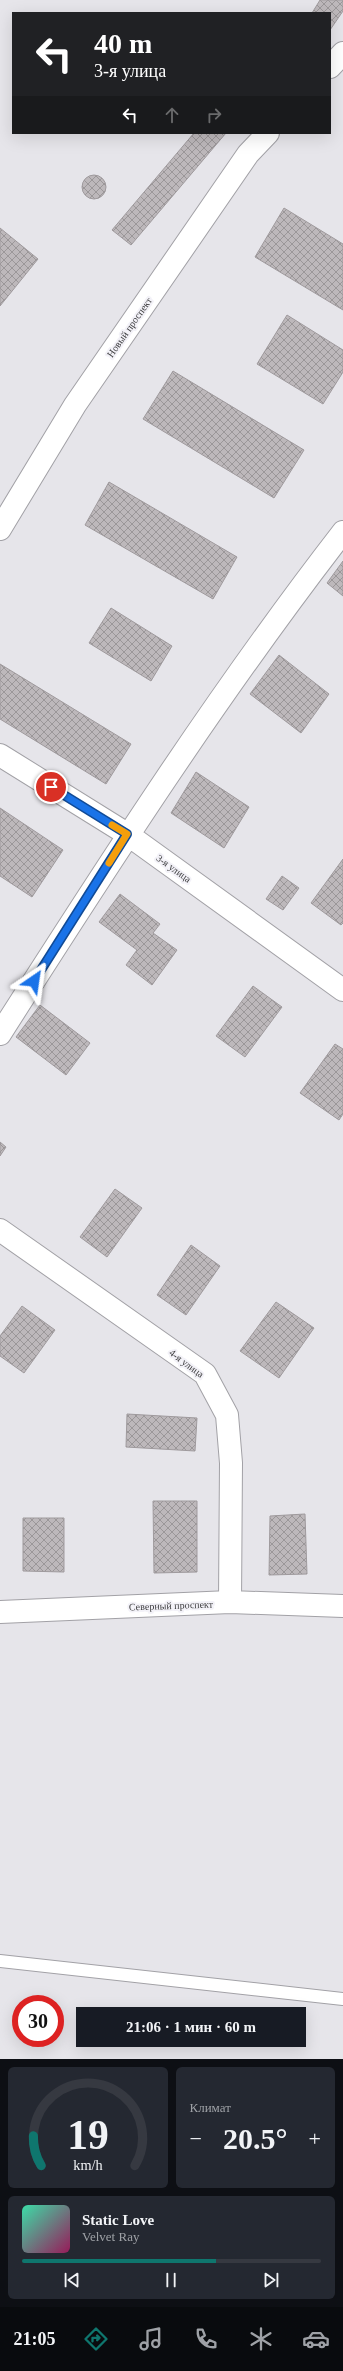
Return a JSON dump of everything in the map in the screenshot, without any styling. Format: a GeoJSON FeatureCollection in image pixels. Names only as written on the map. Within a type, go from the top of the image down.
{"type":"FeatureCollection","features":[{"type":"Feature","properties":{"kind":"street"},"geometry":{"type":"LineString","coordinates":[[331,66],[343,53]]}},
{"type":"Feature","properties":{"kind":"street","name":"Новый проспект"},"geometry":{"type":"LineString","coordinates":[[0,529],[75,405],[248,154],[267,134]]}},
{"type":"Feature","properties":{"kind":"street"},"geometry":{"type":"LineString","coordinates":[[0,1034],[127,834],[296,592],[343,532]]}},
{"type":"Feature","properties":{"kind":"street","name":"3-я улица"},"geometry":{"type":"LineString","coordinates":[[0,755],[127,834],[343,990]]}},
{"type":"Feature","properties":{"kind":"street","name":"4-я улица"},"geometry":{"type":"LineString","coordinates":[[0,1230],[205,1374],[227,1415],[231,1463],[230,1602]]}},
{"type":"Feature","properties":{"kind":"street","name":"Северный проспект"},"geometry":{"type":"LineString","coordinates":[[0,1612],[230,1602],[343,1606]]}},
{"type":"Feature","properties":{"kind":"lane"},"geometry":{"type":"LineString","coordinates":[[0,1961],[343,1999]]}},
{"type":"Feature","properties":{"kind":"building"},"geometry":{"type":"Polygon","coordinates":[[[320,0],[343,0],[343,11],[331,29],[331,12],[313,12],[320,0]]]}},
{"type":"Feature","properties":{"kind":"building"},"geometry":{"type":"Polygon","coordinates":[[[193,134],[225,134],[131,245],[112,230],[193,134]]]}},
{"type":"Feature","properties":{"kind":"building"},"geometry":{"type":"Polygon","coordinates":[[[94,175],[102,179],[106,187],[102,195],[94,199],[86,195],[82,187],[86,179],[94,175]]]}},
{"type":"Feature","properties":{"kind":"building"},"geometry":{"type":"Polygon","coordinates":[[[284,208],[343,244],[343,310],[255,257],[284,208]]]}},
{"type":"Feature","properties":{"kind":"building"},"geometry":{"type":"Polygon","coordinates":[[[0,228],[38,259],[0,306],[0,228]]]}},
{"type":"Feature","properties":{"kind":"building"},"geometry":{"type":"Polygon","coordinates":[[[287,315],[343,350],[343,372],[323,404],[257,364],[287,315]]]}},
{"type":"Feature","properties":{"kind":"building"},"geometry":{"type":"Polygon","coordinates":[[[173,371],[304,450],[274,498],[143,419],[173,371]]]}},
{"type":"Feature","properties":{"kind":"building"},"geometry":{"type":"Polygon","coordinates":[[[109,482],[237,557],[213,599],[85,525],[109,482]]]}},
{"type":"Feature","properties":{"kind":"building"},"geometry":{"type":"Polygon","coordinates":[[[343,561],[343,596],[327,583],[343,561]]]}},
{"type":"Feature","properties":{"kind":"building"},"geometry":{"type":"Polygon","coordinates":[[[111,608],[172,646],[151,681],[89,643],[111,608]]]}},
{"type":"Feature","properties":{"kind":"building"},"geometry":{"type":"Polygon","coordinates":[[[279,655],[329,694],[301,733],[250,694],[279,655]]]}},
{"type":"Feature","properties":{"kind":"building"},"geometry":{"type":"Polygon","coordinates":[[[0,664],[131,744],[106,784],[0,719],[0,664]]]}},
{"type":"Feature","properties":{"kind":"building"},"geometry":{"type":"Polygon","coordinates":[[[196,772],[249,807],[224,848],[171,813],[196,772]]]}},
{"type":"Feature","properties":{"kind":"building"},"geometry":{"type":"Polygon","coordinates":[[[0,808],[63,850],[32,897],[0,876],[0,808]]]}},
{"type":"Feature","properties":{"kind":"building"},"geometry":{"type":"Polygon","coordinates":[[[343,859],[343,923],[341,925],[311,903],[343,859]]]}},
{"type":"Feature","properties":{"kind":"building"},"geometry":{"type":"Polygon","coordinates":[[[282,876],[299,888],[283,910],[266,899],[282,876]]]}},
{"type":"Feature","properties":{"kind":"building"},"geometry":{"type":"Polygon","coordinates":[[[120,894],[160,924],[153,933],[177,950],[152,985],[126,965],[137,950],[99,922],[120,894]]]}},
{"type":"Feature","properties":{"kind":"building"},"geometry":{"type":"Polygon","coordinates":[[[253,986],[282,1007],[245,1057],[216,1036],[253,986]]]}},
{"type":"Feature","properties":{"kind":"building"},"geometry":{"type":"Polygon","coordinates":[[[40,1005],[90,1043],[66,1075],[16,1037],[40,1005]]]}},
{"type":"Feature","properties":{"kind":"building"},"geometry":{"type":"Polygon","coordinates":[[[335,1044],[343,1049],[343,1114],[339,1120],[300,1093],[335,1044]]]}},
{"type":"Feature","properties":{"kind":"building"},"geometry":{"type":"Polygon","coordinates":[[[0,1142],[6,1147],[0,1156],[0,1142]]]}},
{"type":"Feature","properties":{"kind":"building"},"geometry":{"type":"Polygon","coordinates":[[[115,1189],[142,1208],[107,1257],[80,1237],[115,1189]]]}},
{"type":"Feature","properties":{"kind":"building"},"geometry":{"type":"Polygon","coordinates":[[[191,1245],[220,1266],[186,1315],[157,1295],[191,1245]]]}},
{"type":"Feature","properties":{"kind":"building"},"geometry":{"type":"Polygon","coordinates":[[[276,1302],[314,1328],[279,1378],[240,1351],[276,1302]]]}},
{"type":"Feature","properties":{"kind":"building"},"geometry":{"type":"Polygon","coordinates":[[[22,1306],[55,1330],[24,1373],[0,1356],[0,1336],[22,1306]]]}},
{"type":"Feature","properties":{"kind":"building"},"geometry":{"type":"Polygon","coordinates":[[[127,1414],[197,1418],[195,1451],[126,1447],[127,1414]]]}},
{"type":"Feature","properties":{"kind":"building"},"geometry":{"type":"Polygon","coordinates":[[[153,1501],[197,1501],[197,1572],[154,1573],[153,1501]]]}},
{"type":"Feature","properties":{"kind":"building"},"geometry":{"type":"Polygon","coordinates":[[[305,1514],[307,1574],[269,1575],[270,1516],[305,1514]]]}},
{"type":"Feature","properties":{"kind":"building"},"geometry":{"type":"Polygon","coordinates":[[[23,1518],[64,1518],[64,1572],[23,1571],[23,1518]]]}},
{"type":"Feature","properties":{"kind":"slow traffic"},"geometry":{"type":"LineString","coordinates":[[109,863],[127,834],[112,825]]}},
{"type":"Feature","properties":{"kind":"route"},"geometry":{"type":"LineString","coordinates":[[34,981],[127,834],[51,787]]}}]}
